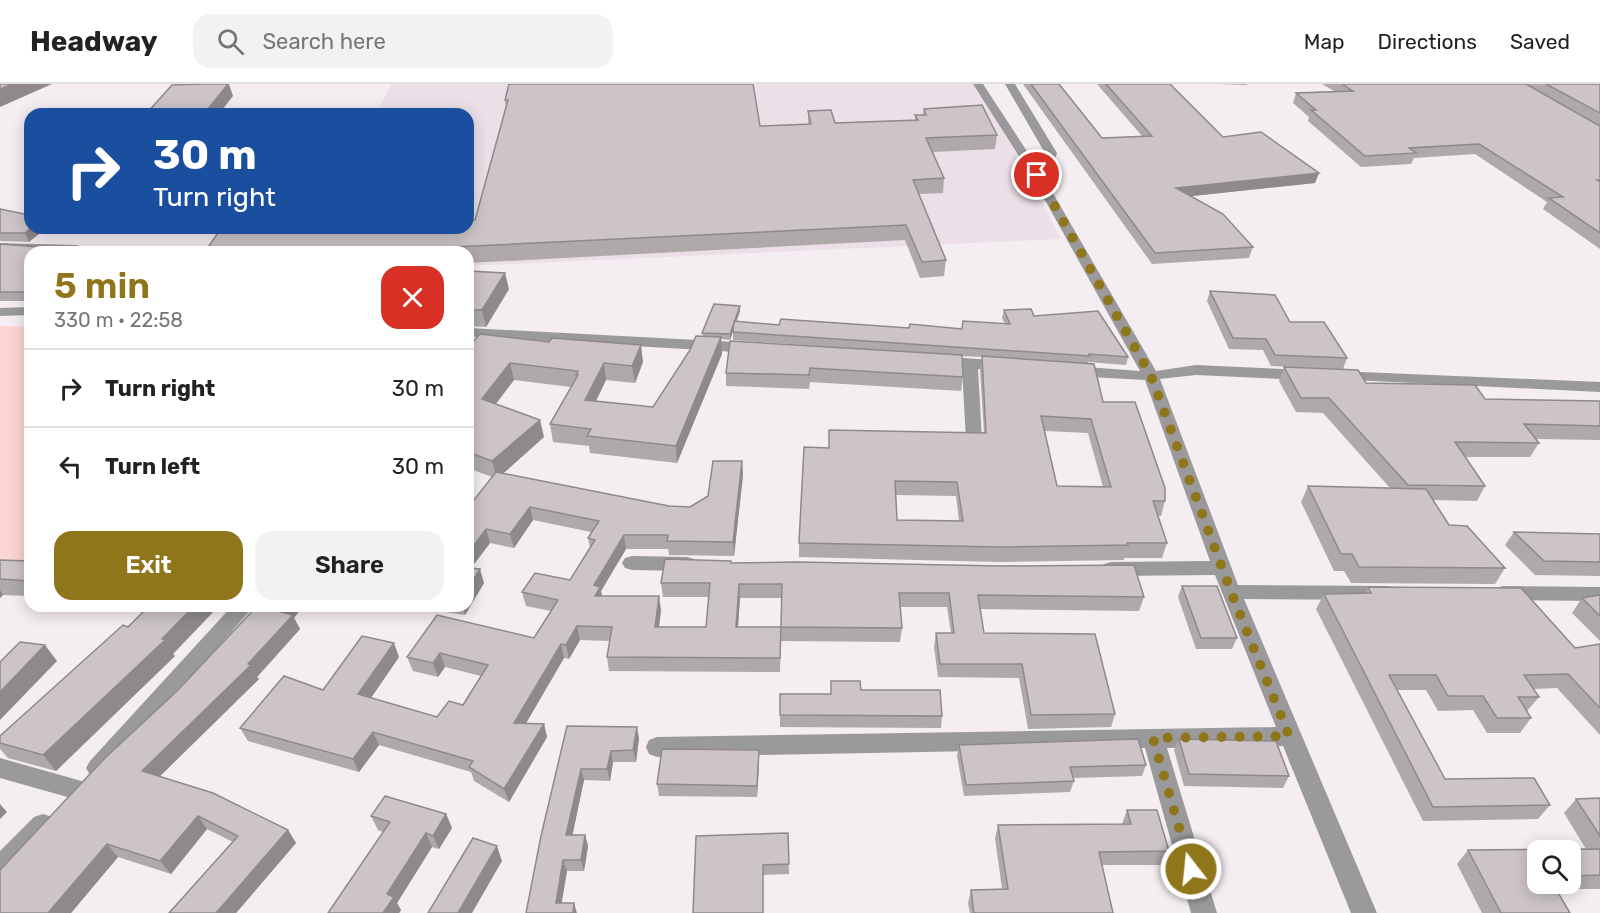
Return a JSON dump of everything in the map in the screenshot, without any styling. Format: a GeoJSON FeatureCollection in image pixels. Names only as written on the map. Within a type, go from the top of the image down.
{"type":"FeatureCollection","features":[{"type":"Feature","properties":{"kind":"street"},"geometry":{"type":"LineString","coordinates":[[978,84],[1037,175],[1151,376],[1231,592],[1364,913]]}},
{"type":"Feature","properties":{"kind":"street"},"geometry":{"type":"LineString","coordinates":[[1010,84],[1051,153],[1047,166],[1037,175]]}},
{"type":"Feature","properties":{"kind":"street"},"geometry":{"type":"LineString","coordinates":[[0,247],[24,248]]}},
{"type":"Feature","properties":{"kind":"street"},"geometry":{"type":"LineString","coordinates":[[0,312],[24,311]]}},
{"type":"Feature","properties":{"kind":"street"},"geometry":{"type":"LineString","coordinates":[[474,332],[764,349]]}},
{"type":"Feature","properties":{"kind":"street"},"geometry":{"type":"LineString","coordinates":[[474,350],[489,333]]}},
{"type":"Feature","properties":{"kind":"street"},"geometry":{"type":"LineString","coordinates":[[926,360],[1016,367]]}},
{"type":"Feature","properties":{"kind":"street"},"geometry":{"type":"LineString","coordinates":[[970,364],[974,440]]}},
{"type":"Feature","properties":{"kind":"street"},"geometry":{"type":"LineString","coordinates":[[1061,370],[1151,376],[1196,370],[1600,387]]}},
{"type":"Feature","properties":{"kind":"street"},"geometry":{"type":"LineString","coordinates":[[632,563],[703,564]]}},
{"type":"Feature","properties":{"kind":"street"},"geometry":{"type":"LineString","coordinates":[[1093,570],[1222,568]]}},
{"type":"Feature","properties":{"kind":"street"},"geometry":{"type":"LineString","coordinates":[[1231,592],[1410,593]]}},
{"type":"Feature","properties":{"kind":"street"},"geometry":{"type":"LineString","coordinates":[[1481,593],[1600,594]]}},
{"type":"Feature","properties":{"kind":"street"},"geometry":{"type":"LineString","coordinates":[[0,868],[65,803],[239,612]]}},
{"type":"Feature","properties":{"kind":"street"},"geometry":{"type":"LineString","coordinates":[[657,747],[1289,736]]}},
{"type":"Feature","properties":{"kind":"street"},"geometry":{"type":"LineString","coordinates":[[1153,738],[1204,913]]}},
{"type":"Feature","properties":{"kind":"street"},"geometry":{"type":"LineString","coordinates":[[0,768],[65,803]]}},
{"type":"Feature","properties":{"kind":"shaded area"},"geometry":{"type":"Polygon","coordinates":[[[391,84],[982,84],[1061,239],[474,266],[474,246],[350,246],[428,234],[474,234],[474,108],[380,108],[391,84]]]}},
{"type":"Feature","properties":{"kind":"shaded area"},"geometry":{"type":"Polygon","coordinates":[[[0,326],[24,327],[24,564],[0,571],[0,326]]]}},
{"type":"Feature","properties":{"kind":"building"},"geometry":{"type":"Polygon","coordinates":[[[0,84],[12,84],[0,89],[0,84]]]}},
{"type":"Feature","properties":{"kind":"building"},"geometry":{"type":"Polygon","coordinates":[[[228,84],[209,108],[151,108],[172,85],[228,84]]]}},
{"type":"Feature","properties":{"kind":"building"},"geometry":{"type":"Polygon","coordinates":[[[509,84],[753,84],[760,126],[811,124],[808,111],[831,110],[835,123],[918,120],[915,115],[926,115],[924,109],[982,105],[997,135],[926,138],[944,178],[913,180],[946,260],[922,262],[906,225],[474,246],[209,246],[217,234],[474,234],[474,220],[508,100],[505,100],[509,84]]]}},
{"type":"Feature","properties":{"kind":"building"},"geometry":{"type":"Polygon","coordinates":[[[1031,84],[1059,84],[1102,138],[1152,136],[1106,84],[1170,84],[1223,137],[1261,132],[1319,173],[1176,188],[1223,214],[1253,247],[1155,253],[1031,84]]]}},
{"type":"Feature","properties":{"kind":"building"},"geometry":{"type":"Polygon","coordinates":[[[1342,84],[1526,84],[1600,126],[1600,180],[1597,180],[1600,182],[1600,233],[1549,198],[1563,197],[1479,144],[1409,148],[1416,153],[1365,156],[1311,110],[1316,110],[1296,93],[1353,91],[1342,84]]]}},
{"type":"Feature","properties":{"kind":"building"},"geometry":{"type":"Polygon","coordinates":[[[1546,84],[1600,84],[1600,113],[1546,84]]]}},
{"type":"Feature","properties":{"kind":"building"},"geometry":{"type":"Polygon","coordinates":[[[0,209],[24,214],[24,233],[0,233],[0,209]]]}},
{"type":"Feature","properties":{"kind":"building"},"geometry":{"type":"Polygon","coordinates":[[[0,244],[26,246],[24,292],[0,292],[0,244]]]}},
{"type":"Feature","properties":{"kind":"building"},"geometry":{"type":"Polygon","coordinates":[[[474,271],[505,273],[482,310],[474,310],[474,271]]]}},
{"type":"Feature","properties":{"kind":"building"},"geometry":{"type":"Polygon","coordinates":[[[1210,291],[1275,295],[1290,322],[1324,322],[1347,358],[1275,355],[1266,339],[1233,338],[1210,291]]]}},
{"type":"Feature","properties":{"kind":"building"},"geometry":{"type":"Polygon","coordinates":[[[714,304],[740,306],[730,334],[702,333],[714,304]]]}},
{"type":"Feature","properties":{"kind":"building"},"geometry":{"type":"Polygon","coordinates":[[[1031,309],[1034,316],[1098,311],[1128,357],[733,332],[734,321],[779,325],[781,319],[909,328],[910,324],[962,329],[963,321],[1010,324],[1004,310],[1031,309]]]}},
{"type":"Feature","properties":{"kind":"building"},"geometry":{"type":"Polygon","coordinates":[[[480,334],[549,342],[552,338],[641,345],[632,366],[604,363],[585,400],[653,407],[690,350],[696,336],[721,337],[676,446],[587,436],[591,429],[550,424],[578,375],[576,375],[578,371],[510,363],[482,399],[540,420],[492,461],[474,454],[474,341],[480,334]]]}},
{"type":"Feature","properties":{"kind":"building"},"geometry":{"type":"Polygon","coordinates":[[[730,341],[962,355],[963,377],[810,368],[809,375],[726,373],[730,341]]]}},
{"type":"Feature","properties":{"kind":"building"},"geometry":{"type":"Polygon","coordinates":[[[982,356],[1094,364],[1103,402],[1135,402],[1165,488],[1165,501],[1153,501],[1167,543],[1001,547],[799,543],[804,447],[829,448],[829,430],[986,433],[982,356]],[[1041,416],[1057,486],[1111,487],[1091,419],[1041,416]],[[895,481],[897,520],[963,521],[957,482],[895,481]]]}},
{"type":"Feature","properties":{"kind":"building"},"geometry":{"type":"Polygon","coordinates":[[[1284,367],[1358,370],[1366,383],[1475,385],[1485,399],[1600,401],[1600,426],[1524,424],[1539,443],[1455,442],[1485,486],[1408,485],[1329,398],[1301,398],[1284,367]]]}},
{"type":"Feature","properties":{"kind":"building"},"geometry":{"type":"Polygon","coordinates":[[[713,461],[742,461],[733,542],[667,541],[668,535],[624,535],[594,585],[600,587],[595,596],[659,596],[655,627],[706,627],[710,583],[661,583],[665,559],[731,561],[731,563],[1134,565],[1144,597],[978,595],[984,633],[1095,634],[1115,714],[1031,715],[1022,664],[940,664],[936,633],[954,633],[949,593],[899,593],[902,628],[781,627],[780,658],[607,657],[612,627],[577,626],[566,645],[561,644],[514,723],[544,724],[504,789],[469,767],[473,761],[373,732],[353,759],[240,728],[284,676],[323,690],[362,636],[394,643],[358,694],[437,717],[449,701],[463,705],[488,665],[440,653],[433,663],[407,657],[437,615],[534,638],[558,600],[522,592],[535,573],[570,580],[595,540],[588,538],[599,521],[530,507],[510,534],[486,529],[474,545],[474,500],[496,472],[669,506],[690,507],[708,496],[713,461]],[[739,584],[736,627],[781,627],[782,584],[739,584]]]}},
{"type":"Feature","properties":{"kind":"building"},"geometry":{"type":"Polygon","coordinates":[[[1308,486],[1426,489],[1449,525],[1467,526],[1505,568],[1359,567],[1352,554],[1341,554],[1308,486]]]}},
{"type":"Feature","properties":{"kind":"building"},"geometry":{"type":"Polygon","coordinates":[[[1514,532],[1600,534],[1600,562],[1544,561],[1514,532]]]}},
{"type":"Feature","properties":{"kind":"building"},"geometry":{"type":"Polygon","coordinates":[[[0,560],[24,561],[24,581],[0,579],[0,560]]]}},
{"type":"Feature","properties":{"kind":"building"},"geometry":{"type":"Polygon","coordinates":[[[474,568],[480,569],[474,579],[474,568]]]}},
{"type":"Feature","properties":{"kind":"building"},"geometry":{"type":"Polygon","coordinates":[[[1182,586],[1217,586],[1237,638],[1201,638],[1182,586]]]}},
{"type":"Feature","properties":{"kind":"building"},"geometry":{"type":"Polygon","coordinates":[[[1368,587],[1521,588],[1575,648],[1600,644],[1600,708],[1568,674],[1524,675],[1539,697],[1518,697],[1531,718],[1497,718],[1483,696],[1448,696],[1436,675],[1389,675],[1445,779],[1534,778],[1550,805],[1433,807],[1324,594],[1371,593],[1368,587]]]}},
{"type":"Feature","properties":{"kind":"building"},"geometry":{"type":"Polygon","coordinates":[[[1600,595],[1600,616],[1582,598],[1600,595]]]}},
{"type":"Feature","properties":{"kind":"building"},"geometry":{"type":"Polygon","coordinates":[[[143,612],[188,612],[162,639],[165,640],[43,755],[0,743],[0,736],[123,625],[128,627],[143,612]]]}},
{"type":"Feature","properties":{"kind":"building"},"geometry":{"type":"Polygon","coordinates":[[[251,612],[281,612],[293,615],[248,664],[251,665],[142,771],[213,793],[288,830],[216,913],[169,913],[238,836],[198,816],[160,861],[107,844],[48,913],[0,913],[0,870],[104,759],[177,691],[251,612]]]}},
{"type":"Feature","properties":{"kind":"building"},"geometry":{"type":"Polygon","coordinates":[[[20,642],[45,645],[0,692],[0,662],[20,642]]]}},
{"type":"Feature","properties":{"kind":"building"},"geometry":{"type":"Polygon","coordinates":[[[831,681],[860,681],[861,690],[940,690],[942,716],[780,715],[780,694],[831,694],[831,681]]]}},
{"type":"Feature","properties":{"kind":"building"},"geometry":{"type":"Polygon","coordinates":[[[567,726],[637,727],[633,750],[611,751],[607,769],[581,769],[566,835],[585,835],[581,860],[563,860],[556,903],[574,903],[573,913],[526,913],[541,836],[567,726]]]}},
{"type":"Feature","properties":{"kind":"building"},"geometry":{"type":"Polygon","coordinates":[[[1138,739],[1146,765],[1070,767],[1074,781],[966,785],[959,745],[1138,739]]]}},
{"type":"Feature","properties":{"kind":"building"},"geometry":{"type":"Polygon","coordinates":[[[1179,739],[1276,741],[1289,776],[1189,774],[1179,739]]]}},
{"type":"Feature","properties":{"kind":"building"},"geometry":{"type":"Polygon","coordinates":[[[662,749],[759,750],[757,786],[657,784],[662,749]]]}},
{"type":"Feature","properties":{"kind":"building"},"geometry":{"type":"Polygon","coordinates":[[[385,796],[446,814],[433,836],[426,833],[387,894],[394,897],[383,913],[328,913],[390,822],[371,816],[385,796]]]}},
{"type":"Feature","properties":{"kind":"building"},"geometry":{"type":"Polygon","coordinates":[[[1600,798],[1600,836],[1576,799],[1600,798]]]}},
{"type":"Feature","properties":{"kind":"building"},"geometry":{"type":"Polygon","coordinates":[[[1127,810],[1157,810],[1169,851],[1099,852],[1113,913],[974,913],[971,890],[1008,889],[998,825],[1131,824],[1127,810]]]}},
{"type":"Feature","properties":{"kind":"building"},"geometry":{"type":"Polygon","coordinates":[[[788,833],[789,864],[763,865],[763,913],[693,913],[696,836],[788,833]]]}},
{"type":"Feature","properties":{"kind":"building"},"geometry":{"type":"Polygon","coordinates":[[[473,838],[497,846],[458,913],[428,913],[473,838]]]}},
{"type":"Feature","properties":{"kind":"building"},"geometry":{"type":"Polygon","coordinates":[[[1581,849],[1600,849],[1600,875],[1581,876],[1581,849]]]}},
{"type":"Feature","properties":{"kind":"building"},"geometry":{"type":"Polygon","coordinates":[[[1468,850],[1527,850],[1527,894],[1559,894],[1570,913],[1501,913],[1468,850]]]}},
{"type":"Feature","properties":{"kind":"route"},"geometry":{"type":"LineString","coordinates":[[1037,175],[1151,376],[1231,592],[1289,736],[1153,738],[1191,869]]}}]}
